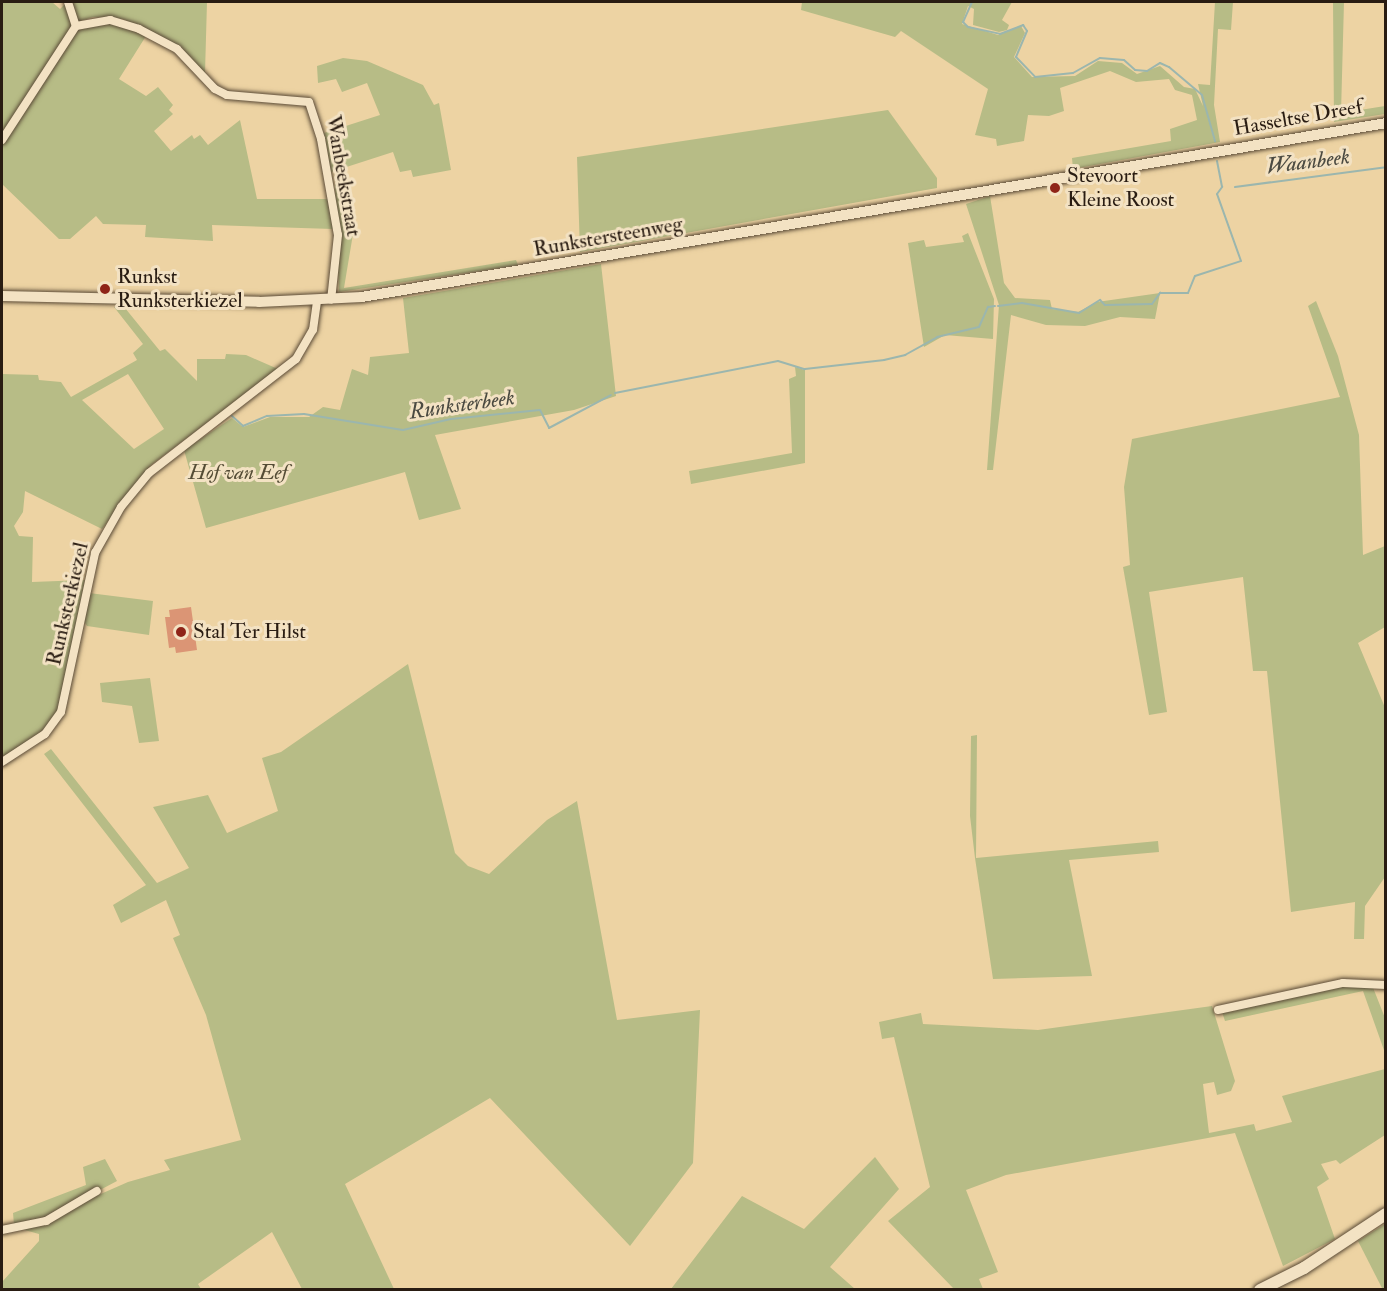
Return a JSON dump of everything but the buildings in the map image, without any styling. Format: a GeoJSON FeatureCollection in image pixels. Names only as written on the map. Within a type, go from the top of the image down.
{"type":"FeatureCollection","features":[{"type":"Feature","properties":{"kind":"main road"},"geometry":{"type":"LineString","coordinates":[[1260,1290],[1304,1268],[1386,1214]]}},
{"type":"Feature","properties":{"kind":"street"},"geometry":{"type":"LineString","coordinates":[[2,140],[76,26],[68,2]]}},
{"type":"Feature","properties":{"kind":"street","name":"Wanbeekstraat"},"geometry":{"type":"LineString","coordinates":[[76,26],[110,20],[139,29],[177,49],[215,89],[227,95],[309,102],[321,139],[338,235],[331,300]]}},
{"type":"Feature","properties":{"kind":"street","name":"Hasseltse Dreef"},"geometry":{"type":"LineString","coordinates":[[1216,152],[1386,123]]}},
{"type":"Feature","properties":{"kind":"street","name":"Runkstersteenweg"},"geometry":{"type":"LineString","coordinates":[[2,296],[331,300],[428,288],[1216,152]]}},
{"type":"Feature","properties":{"kind":"street","name":"Runksterkiezel"},"geometry":{"type":"LineString","coordinates":[[2,762],[45,735],[61,712],[95,553],[121,507],[149,473],[296,359],[313,330],[317,301]]}},
{"type":"Feature","properties":{"kind":"street"},"geometry":{"type":"LineString","coordinates":[[1218,1010],[1343,983],[1386,985]]}},
{"type":"Feature","properties":{"kind":"street"},"geometry":{"type":"LineString","coordinates":[[2,1230],[46,1221],[97,1191]]}},
{"type":"Feature","properties":{"kind":"green space"},"geometry":{"type":"Polygon","coordinates":[[[2,2],[52,2],[60,9],[67,2],[207,2],[205,73],[155,34],[123,19],[93,17],[71,24],[116,24],[146,36],[119,79],[146,96],[158,87],[173,105],[169,110],[173,114],[154,131],[171,151],[192,135],[194,139],[200,135],[208,145],[240,120],[257,199],[328,199],[333,229],[212,225],[213,241],[145,237],[146,225],[103,224],[96,216],[70,239],[59,239],[2,184],[2,2]]]}},
{"type":"Feature","properties":{"kind":"green space"},"geometry":{"type":"Polygon","coordinates":[[[802,2],[1012,2],[1002,20],[1009,25],[1007,30],[999,32],[973,25],[974,9],[968,6],[962,24],[998,35],[1021,26],[1025,33],[1014,57],[1032,77],[1075,76],[1098,61],[1122,63],[1137,74],[1160,66],[1184,87],[1195,89],[1203,106],[1198,84],[1210,85],[1215,2],[1233,2],[1231,30],[1218,29],[1214,105],[1220,142],[1073,169],[1072,158],[1171,141],[1170,129],[1197,120],[1192,95],[1175,90],[1169,79],[1136,82],[1110,71],[1060,88],[1064,111],[1049,116],[1028,115],[1024,141],[997,146],[996,139],[975,135],[988,89],[901,31],[895,37],[801,10],[802,2]]]}},
{"type":"Feature","properties":{"kind":"green space"},"geometry":{"type":"Polygon","coordinates":[[[1333,2],[1344,2],[1341,113],[1385,106],[1385,114],[1334,122],[1333,2]]]}},
{"type":"Feature","properties":{"kind":"green space"},"geometry":{"type":"Polygon","coordinates":[[[343,58],[367,61],[423,85],[434,105],[439,103],[451,170],[413,177],[411,170],[400,172],[393,152],[331,172],[324,133],[380,115],[367,83],[342,92],[336,79],[318,83],[317,66],[343,58]]]}},
{"type":"Feature","properties":{"kind":"green space"},"geometry":{"type":"Polygon","coordinates":[[[888,110],[937,178],[937,188],[580,252],[577,157],[888,110]]]}},
{"type":"Feature","properties":{"kind":"green space"},"geometry":{"type":"Polygon","coordinates":[[[335,184],[348,190],[353,234],[344,288],[516,260],[518,265],[339,292],[335,184]]]}},
{"type":"Feature","properties":{"kind":"green space"},"geometry":{"type":"Polygon","coordinates":[[[990,196],[1004,283],[1015,298],[1050,300],[1052,309],[1078,312],[1097,302],[1160,293],[1155,319],[1120,317],[1085,326],[1046,325],[1011,315],[993,470],[987,470],[999,305],[966,204],[990,196]]]}},
{"type":"Feature","properties":{"kind":"green space"},"geometry":{"type":"Polygon","coordinates":[[[968,233],[994,299],[993,339],[945,335],[924,347],[908,243],[924,240],[926,247],[964,242],[962,236],[968,233]]]}},
{"type":"Feature","properties":{"kind":"green space","name":"Hof van Eef"},"geometry":{"type":"Polygon","coordinates":[[[601,264],[616,396],[574,410],[435,435],[461,509],[419,520],[405,472],[206,528],[184,450],[232,418],[243,427],[270,417],[309,417],[323,407],[340,410],[352,369],[368,375],[370,357],[409,353],[403,298],[601,264]]]}},
{"type":"Feature","properties":{"kind":"green space"},"geometry":{"type":"Polygon","coordinates":[[[1316,301],[1338,356],[1359,435],[1363,555],[1385,546],[1385,627],[1358,643],[1386,710],[1385,877],[1365,906],[1364,939],[1354,939],[1355,902],[1291,912],[1267,671],[1253,671],[1243,577],[1149,592],[1167,712],[1149,715],[1123,567],[1130,565],[1124,487],[1132,439],[1340,397],[1308,306],[1316,301]]]}},
{"type":"Feature","properties":{"kind":"green space"},"geometry":{"type":"Polygon","coordinates":[[[114,307],[125,308],[160,351],[165,349],[197,381],[197,359],[225,359],[226,354],[246,355],[278,369],[151,465],[102,529],[25,491],[23,512],[14,526],[19,536],[33,537],[32,582],[85,580],[57,713],[46,729],[2,759],[2,374],[38,375],[39,380],[61,382],[71,397],[137,360],[133,353],[143,344],[114,307]],[[128,374],[82,400],[134,449],[164,429],[128,374]]]}},
{"type":"Feature","properties":{"kind":"green space"},"geometry":{"type":"Polygon","coordinates":[[[795,367],[805,370],[805,463],[691,484],[689,471],[792,453],[789,379],[796,376],[795,367]]]}},
{"type":"Feature","properties":{"kind":"green space"},"geometry":{"type":"Polygon","coordinates":[[[89,593],[153,601],[149,635],[87,626],[83,620],[89,593]]]}},
{"type":"Feature","properties":{"kind":"green space"},"geometry":{"type":"Polygon","coordinates":[[[408,664],[455,853],[468,866],[489,874],[547,820],[577,801],[617,1020],[700,1010],[693,1163],[630,1246],[490,1098],[345,1184],[394,1289],[302,1289],[272,1232],[198,1284],[201,1289],[2,1290],[2,1282],[39,1241],[39,1234],[21,1229],[128,1182],[170,1170],[164,1160],[241,1140],[206,1015],[173,938],[180,935],[166,900],[121,923],[113,905],[146,885],[44,754],[51,749],[157,883],[189,868],[153,807],[208,795],[227,833],[278,811],[262,758],[281,752],[408,664]]]}},
{"type":"Feature","properties":{"kind":"green space"},"geometry":{"type":"Polygon","coordinates":[[[150,678],[159,741],[139,743],[132,706],[102,702],[100,683],[150,678]]]}},
{"type":"Feature","properties":{"kind":"green space"},"geometry":{"type":"Polygon","coordinates":[[[977,735],[976,858],[1158,841],[1159,852],[1069,860],[1092,976],[993,979],[970,816],[971,736],[977,735]]]}},
{"type":"Feature","properties":{"kind":"green space"},"geometry":{"type":"Polygon","coordinates":[[[1372,985],[1385,1018],[1385,1053],[1363,991],[1225,1021],[1222,1012],[1333,987],[1372,985]]]}},
{"type":"Feature","properties":{"kind":"green space"},"geometry":{"type":"Polygon","coordinates":[[[1212,1006],[1235,1081],[1231,1091],[1217,1095],[1214,1082],[1203,1084],[1209,1133],[1254,1124],[1256,1131],[1292,1122],[1282,1096],[1385,1069],[1385,1135],[1340,1164],[1336,1160],[1321,1164],[1329,1179],[1317,1187],[1335,1239],[1283,1266],[1235,1133],[1006,1175],[966,1190],[998,1272],[979,1279],[983,1289],[954,1289],[888,1221],[930,1187],[894,1037],[882,1039],[879,1022],[921,1013],[923,1024],[1038,1030],[1212,1006]]]}},
{"type":"Feature","properties":{"kind":"green space"},"geometry":{"type":"Polygon","coordinates":[[[875,1157],[899,1189],[830,1267],[855,1289],[671,1289],[742,1196],[804,1229],[875,1157]]]}},
{"type":"Feature","properties":{"kind":"green space"},"geometry":{"type":"Polygon","coordinates":[[[105,1159],[117,1181],[49,1217],[14,1225],[13,1213],[86,1185],[83,1167],[105,1159]]]}},
{"type":"Feature","properties":{"kind":"green space"},"geometry":{"type":"Polygon","coordinates":[[[1385,1224],[1386,1289],[1383,1290],[1358,1241],[1385,1224]]]}},
{"type":"Feature","properties":{"kind":"waterway","name":"Waanbeek"},"geometry":{"type":"LineString","coordinates":[[972,2],[963,22],[968,27],[1000,34],[1023,25],[1027,31],[1016,57],[1035,77],[1073,73],[1100,58],[1124,60],[1135,70],[1147,71],[1160,63],[1169,67],[1202,95],[1215,141]]}},
{"type":"Feature","properties":{"kind":"waterway","name":"Waanbeek"},"geometry":{"type":"LineString","coordinates":[[1217,161],[1222,187]]}},
{"type":"Feature","properties":{"kind":"waterway","name":"Waanbeek"},"geometry":{"type":"LineString","coordinates":[[1235,187],[1386,167]]}},
{"type":"Feature","properties":{"kind":"waterway","name":"Runksterbeek"},"geometry":{"type":"LineString","coordinates":[[998,306],[1022,303],[1079,313],[1100,300],[1105,305],[1152,304],[1160,293],[1188,293],[1195,276],[1241,261],[1217,194],[1222,187]]}},
{"type":"Feature","properties":{"kind":"waterway","name":"Runksterbeek"},"geometry":{"type":"LineString","coordinates":[[615,393],[778,361],[805,369],[884,360],[905,355],[937,337],[979,327],[988,307],[995,306]]}},
{"type":"Feature","properties":{"kind":"waterway","name":"Runksterbeek"},"geometry":{"type":"LineString","coordinates":[[232,416],[243,426],[267,416],[304,414],[403,430],[451,419],[540,410],[549,428],[611,395]]}},
{"type":"Feature","properties":{"kind":"place","name":"Stevoort Kleine Roost"},"geometry":{"type":"Point","coordinates":[1055,188]}},
{"type":"Feature","properties":{"kind":"place","name":"Runkst Runksterkiezel"},"geometry":{"type":"Point","coordinates":[105,289]}},
{"type":"Feature","properties":{"kind":"place","name":"Stal Ter Hilst"},"geometry":{"type":"Point","coordinates":[181,632]}}]}
